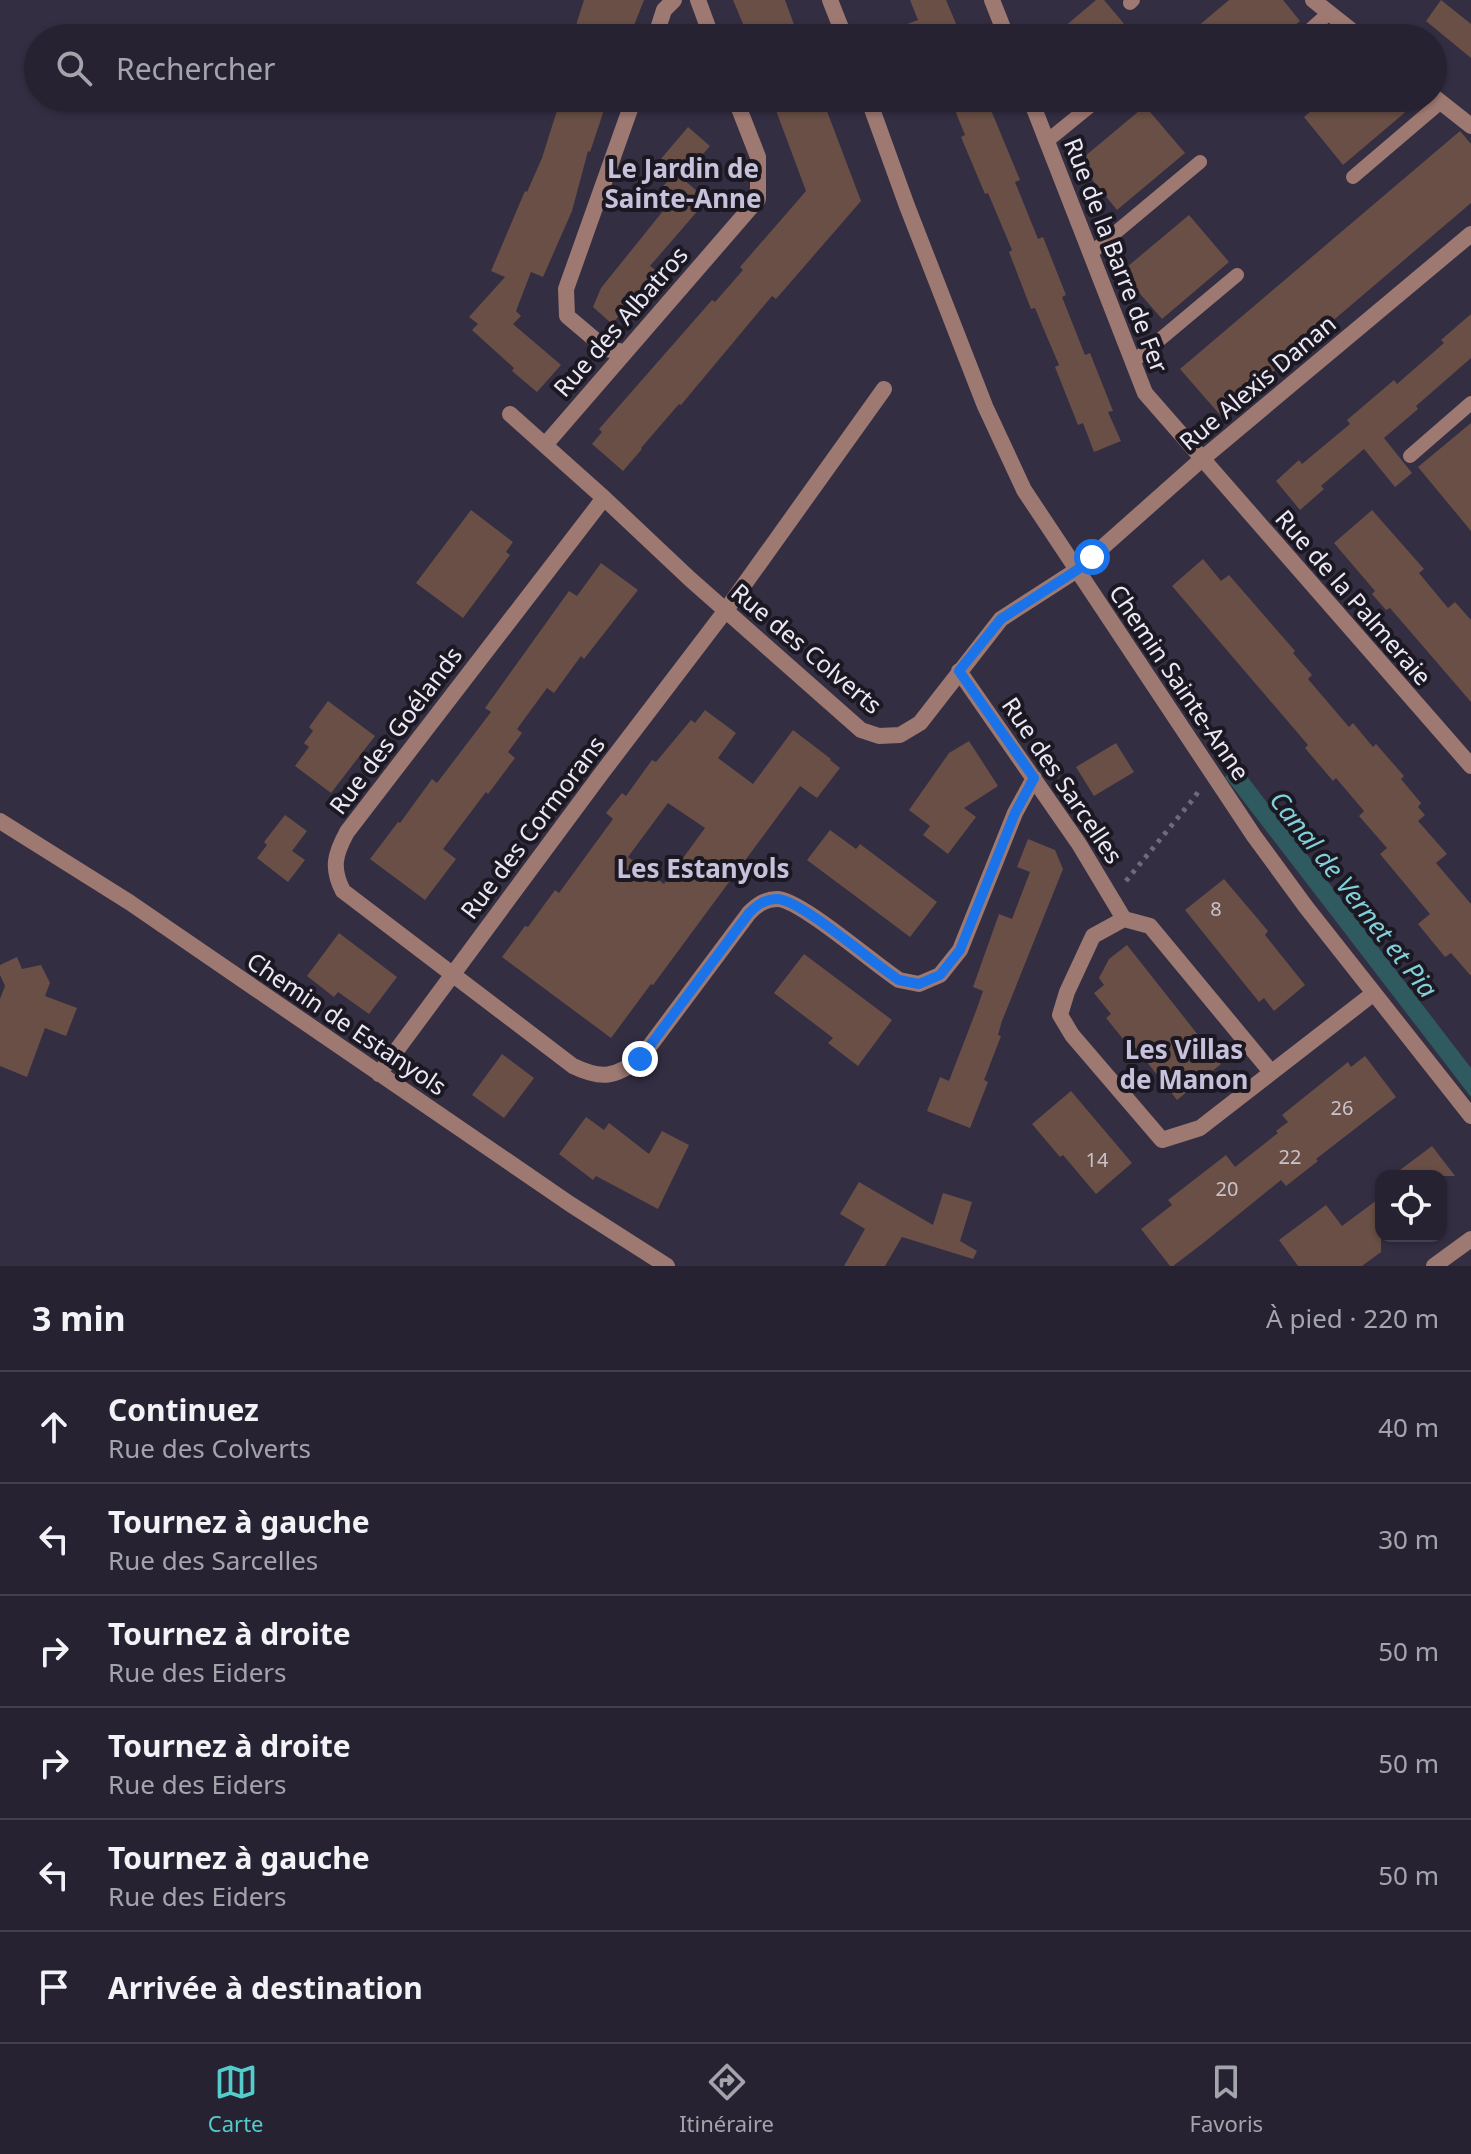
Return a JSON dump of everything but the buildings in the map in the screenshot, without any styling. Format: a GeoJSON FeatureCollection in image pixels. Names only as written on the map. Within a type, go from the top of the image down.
{"type":"FeatureCollection","features":[{"type":"Feature","properties":{"kind":"street"},"geometry":{"type":"LineString","coordinates":[[660,24],[664,10],[674,0]]}},
{"type":"Feature","properties":{"kind":"street"},"geometry":{"type":"LineString","coordinates":[[698,0],[707,24]]}},
{"type":"Feature","properties":{"kind":"street"},"geometry":{"type":"LineString","coordinates":[[830,0],[839,24]]}},
{"type":"Feature","properties":{"kind":"street"},"geometry":{"type":"LineString","coordinates":[[992,0],[1001,24]]}},
{"type":"Feature","properties":{"kind":"street"},"geometry":{"type":"LineString","coordinates":[[1313,0],[1343,24]]}},
{"type":"Feature","properties":{"kind":"street"},"geometry":{"type":"LineString","coordinates":[[1447,107],[1471,126]]}},
{"type":"Feature","properties":{"kind":"street"},"geometry":{"type":"LineString","coordinates":[[624,352],[606,349],[567,316],[566,289],[629,112]]}},
{"type":"Feature","properties":{"kind":"street","name":"Rue des Albatros"},"geometry":{"type":"LineString","coordinates":[[545,445],[758,199],[758,157],[740,112]]}},
{"type":"Feature","properties":{"kind":"street","name":"Chemin Sainte-Anne"},"geometry":{"type":"LineString","coordinates":[[873,112],[985,406],[1024,490],[1210,772],[1306,907],[1471,1116]]}},
{"type":"Feature","properties":{"kind":"street","name":"Rue de la Barre de Fer"},"geometry":{"type":"LineString","coordinates":[[1036,112],[1145,393],[1202,459]]}},
{"type":"Feature","properties":{"kind":"street","name":"Rue Alexis Danan"},"geometry":{"type":"LineString","coordinates":[[1077,570],[1202,459],[1471,234]]}},
{"type":"Feature","properties":{"kind":"street","name":"Rue des Cormorans"},"geometry":{"type":"LineString","coordinates":[[379,1074],[726,610],[884,389]]}},
{"type":"Feature","properties":{"kind":"street","name":"Rue des Colverts"},"geometry":{"type":"LineString","coordinates":[[510,414],[861,730],[879,736],[900,735],[920,723],[1001,619],[1077,570]]}},
{"type":"Feature","properties":{"kind":"street","name":"Rue de la Palmeraie"},"geometry":{"type":"LineString","coordinates":[[1202,459],[1471,766]]}},
{"type":"Feature","properties":{"kind":"street","name":"Rue des Goélands"},"geometry":{"type":"LineString","coordinates":[[604,498],[347,832],[338,849],[335,875],[343,891],[573,1066],[590,1074],[607,1075],[624,1070],[640,1059],[749,913],[760,903],[778,899],[800,907],[899,980],[919,984],[940,975],[960,950],[1015,813],[1034,778]]}},
{"type":"Feature","properties":{"kind":"street","name":"Rue des Sarcelles"},"geometry":{"type":"LineString","coordinates":[[959,671],[1079,844],[1124,919]]}},
{"type":"Feature","properties":{"kind":"street","name":"Chemin de Estanyols"},"geometry":{"type":"LineString","coordinates":[[0,821],[129,902],[570,1204],[667,1266]]}},
{"type":"Feature","properties":{"kind":"street"},"geometry":{"type":"LineString","coordinates":[[1271,1072],[1150,926],[1124,919],[1093,936],[1067,992],[1060,1015],[1072,1035],[1162,1140],[1200,1128],[1374,993]]}},
{"type":"Feature","properties":{"kind":"street"},"geometry":{"type":"LineString","coordinates":[[1434,1266],[1471,1239]]}},
{"type":"Feature","properties":{"kind":"lane"},"geometry":{"type":"LineString","coordinates":[[1317,24],[1329,13]]}},
{"type":"Feature","properties":{"kind":"lane"},"geometry":{"type":"LineString","coordinates":[[1047,141],[1083,112]]}},
{"type":"Feature","properties":{"kind":"lane"},"geometry":{"type":"LineString","coordinates":[[1353,177],[1423,112]]}},
{"type":"Feature","properties":{"kind":"lane"},"geometry":{"type":"LineString","coordinates":[[1091,253],[1200,162]]}},
{"type":"Feature","properties":{"kind":"lane"},"geometry":{"type":"LineString","coordinates":[[1133,362],[1237,275]]}},
{"type":"Feature","properties":{"kind":"lane"},"geometry":{"type":"LineString","coordinates":[[1410,456],[1471,403]]}},
{"type":"Feature","properties":{"kind":"path"},"geometry":{"type":"LineString","coordinates":[[1110,895],[1120,888],[1194,798],[1210,772]]}},
{"type":"Feature","properties":{"kind":"shaded area"},"geometry":{"type":"Polygon","coordinates":[[[1239,766],[1471,1068],[1471,1097],[1225,777],[1239,766]]]}},
{"type":"Feature","properties":{"kind":"district","name":"Le Jardin de Sainte-Anne"},"geometry":{"type":"Point","coordinates":[683,183]}},
{"type":"Feature","properties":{"kind":"district","name":"Les Estanyols"},"geometry":{"type":"Point","coordinates":[703,868]}},
{"type":"Feature","properties":{"kind":"district","name":"Les Villas de Manon"},"geometry":{"type":"Point","coordinates":[1184,1064]}},
{"type":"Feature","properties":{"kind":"route"},"geometry":{"type":"LineString","coordinates":[[640,1059],[749,913],[760,903],[778,899],[800,907],[899,980],[919,984],[940,975],[960,950],[1015,813],[1034,778],[959,671],[1001,619],[1092,557]]}},
{"type":"Feature","properties":{"kind":"water label","name":"Canal de Vernet et Pia"},"geometry":{"type":"Point","coordinates":[1354,894]}}]}
